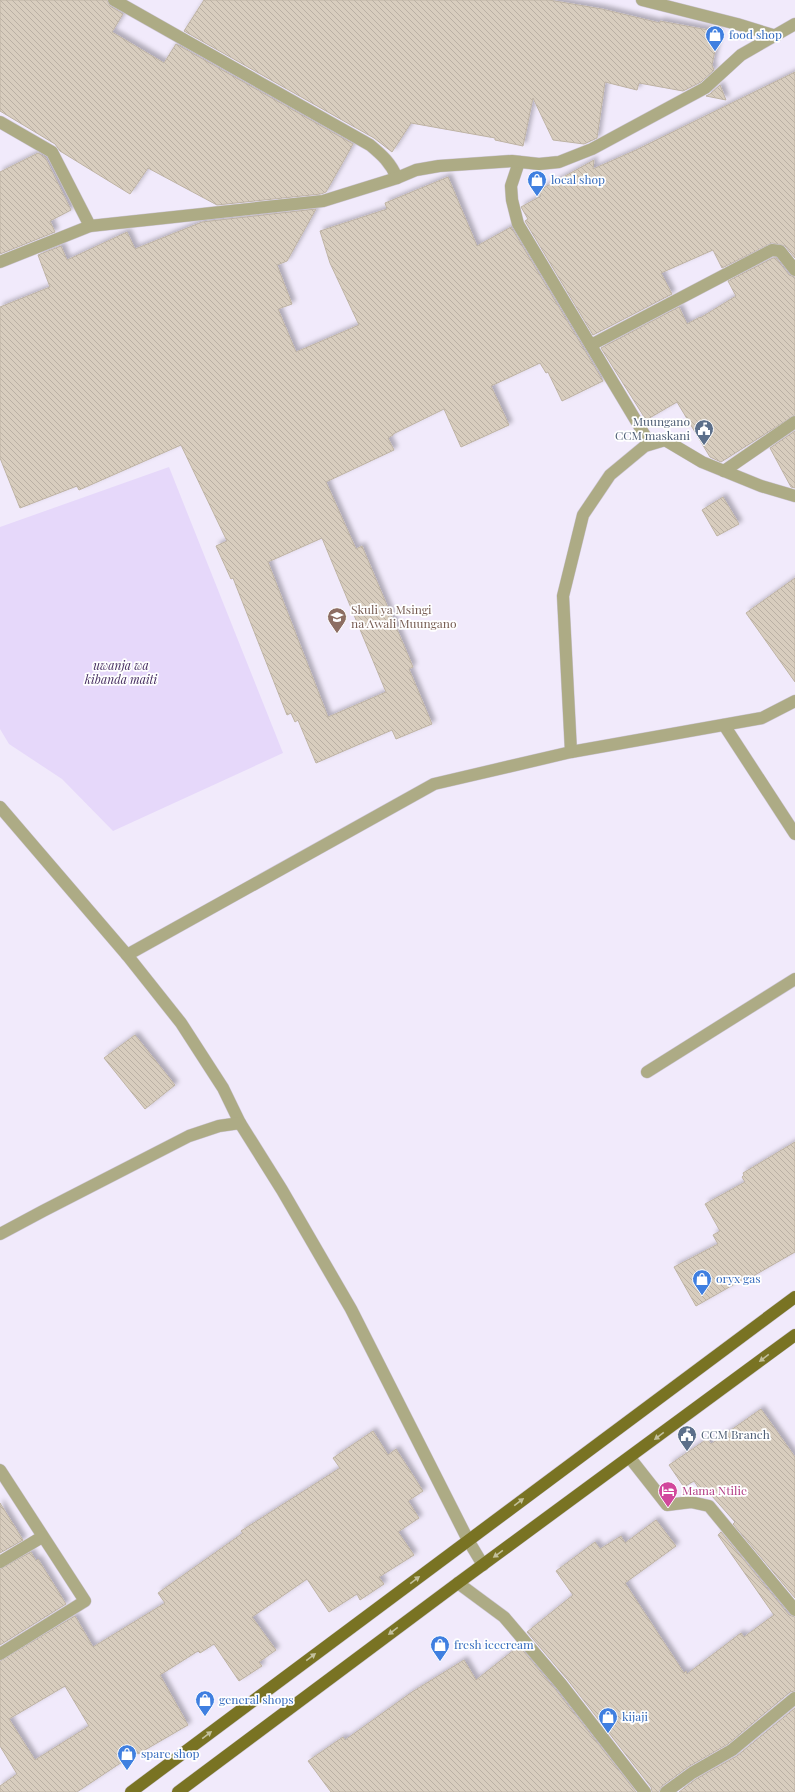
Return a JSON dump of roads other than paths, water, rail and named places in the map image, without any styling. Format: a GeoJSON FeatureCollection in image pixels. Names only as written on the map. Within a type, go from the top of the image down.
{"type":"FeatureCollection","features":[{"type":"Feature","properties":{"kind":"main road"},"geometry":{"type":"LineString","coordinates":[[131,1792],[795,1297]]}},
{"type":"Feature","properties":{"kind":"main road"},"geometry":{"type":"LineString","coordinates":[[178,1792],[458,1583],[630,1458],[795,1335]]}},
{"type":"Feature","properties":{"kind":"street"},"geometry":{"type":"LineString","coordinates":[[114,0],[370,145],[385,158],[393,168],[397,178]]}},
{"type":"Feature","properties":{"kind":"street"},"geometry":{"type":"LineString","coordinates":[[642,0],[737,24],[776,36]]}},
{"type":"Feature","properties":{"kind":"street"},"geometry":{"type":"LineString","coordinates":[[0,262],[90,226],[323,201],[397,178],[416,170],[439,166],[519,162],[539,164],[559,162],[592,149],[705,88],[741,55],[795,24]]}},
{"type":"Feature","properties":{"kind":"street"},"geometry":{"type":"LineString","coordinates":[[0,122],[52,152],[90,226]]}},
{"type":"Feature","properties":{"kind":"street"},"geometry":{"type":"LineString","coordinates":[[519,162],[511,186],[512,200],[518,224],[650,444]]}},
{"type":"Feature","properties":{"kind":"street"},"geometry":{"type":"LineString","coordinates":[[591,345],[772,250],[780,251],[795,270]]}},
{"type":"Feature","properties":{"kind":"street"},"geometry":{"type":"LineString","coordinates":[[724,471],[795,422]]}},
{"type":"Feature","properties":{"kind":"street"},"geometry":{"type":"LineString","coordinates":[[571,752],[562,596],[583,515],[610,475],[645,446],[666,440],[702,462],[761,486],[795,496]]}},
{"type":"Feature","properties":{"kind":"street"},"geometry":{"type":"LineString","coordinates":[[127,955],[434,784],[571,752],[762,718],[795,701]]}},
{"type":"Feature","properties":{"kind":"street"},"geometry":{"type":"LineString","coordinates":[[724,725],[795,834]]}},
{"type":"Feature","properties":{"kind":"street"},"geometry":{"type":"LineString","coordinates":[[0,806],[127,955],[181,1023],[223,1088],[240,1123],[282,1190],[351,1309],[468,1540],[483,1565]]}},
{"type":"Feature","properties":{"kind":"street"},"geometry":{"type":"LineString","coordinates":[[647,1072],[795,979]]}},
{"type":"Feature","properties":{"kind":"street"},"geometry":{"type":"LineString","coordinates":[[0,1234],[190,1136],[220,1126],[240,1123]]}},
{"type":"Feature","properties":{"kind":"street"},"geometry":{"type":"LineString","coordinates":[[630,1458],[667,1505],[691,1502],[709,1506],[795,1610]]}},
{"type":"Feature","properties":{"kind":"street"},"geometry":{"type":"LineString","coordinates":[[0,1470],[42,1537],[85,1601],[0,1654]]}},
{"type":"Feature","properties":{"kind":"street"},"geometry":{"type":"LineString","coordinates":[[0,1562],[42,1537]]}},
{"type":"Feature","properties":{"kind":"street"},"geometry":{"type":"LineString","coordinates":[[458,1583],[504,1617],[561,1684],[645,1792]]}},
{"type":"Feature","properties":{"kind":"street"},"geometry":{"type":"LineString","coordinates":[[666,1792],[692,1773],[732,1750],[795,1698]]}},
{"type":"Feature","properties":{"kind":"place","name":"food shop"},"geometry":{"type":"Point","coordinates":[715,52]}},
{"type":"Feature","properties":{"kind":"place","name":"local shop"},"geometry":{"type":"Point","coordinates":[537,197]}},
{"type":"Feature","properties":{"kind":"place","name":"Muungano CCM maskani"},"geometry":{"type":"Point","coordinates":[704,446]}},
{"type":"Feature","properties":{"kind":"place","name":"Skuli ya Msingi na Awali Muungano"},"geometry":{"type":"Point","coordinates":[337,634]}},
{"type":"Feature","properties":{"kind":"place","name":"oryx gas"},"geometry":{"type":"Point","coordinates":[702,1296]}},
{"type":"Feature","properties":{"kind":"place","name":"CCM Branch"},"geometry":{"type":"Point","coordinates":[687,1452]}},
{"type":"Feature","properties":{"kind":"place","name":"Mama Ntilie"},"geometry":{"type":"Point","coordinates":[668,1508]}},
{"type":"Feature","properties":{"kind":"place","name":"fresh icecream"},"geometry":{"type":"Point","coordinates":[440,1662]}},
{"type":"Feature","properties":{"kind":"place","name":"general shops"},"geometry":{"type":"Point","coordinates":[205,1717]}},
{"type":"Feature","properties":{"kind":"place","name":"kijaji"},"geometry":{"type":"Point","coordinates":[608,1734]}},
{"type":"Feature","properties":{"kind":"place","name":"spare shop"},"geometry":{"type":"Point","coordinates":[127,1771]}},
{"type":"Feature","properties":{"kind":"park label","name":"uwanja wa kibanda maiti"},"geometry":{"type":"Point","coordinates":[121,673]}}]}
